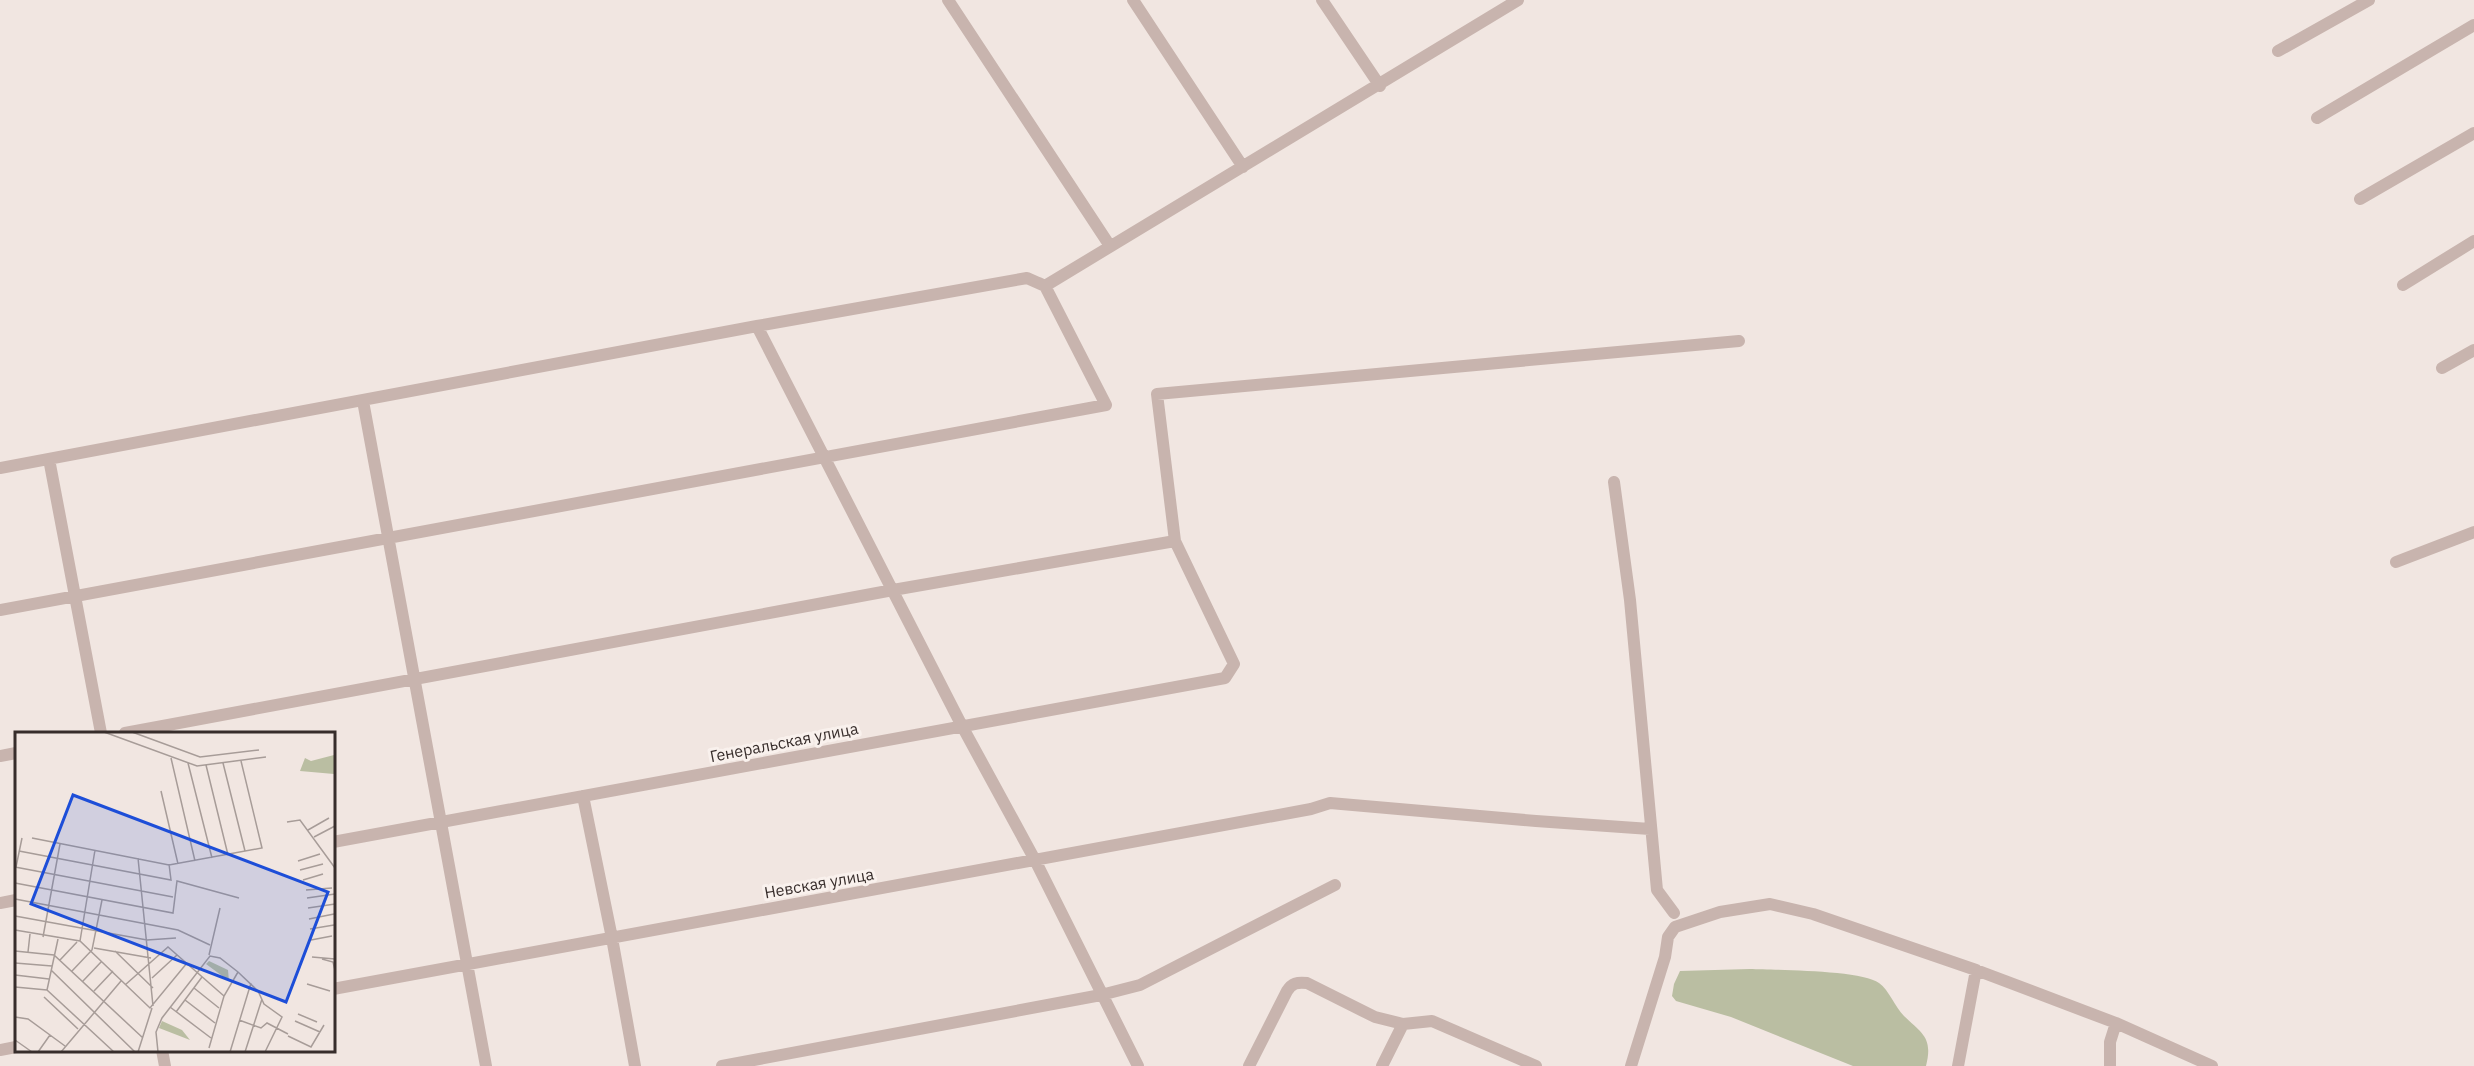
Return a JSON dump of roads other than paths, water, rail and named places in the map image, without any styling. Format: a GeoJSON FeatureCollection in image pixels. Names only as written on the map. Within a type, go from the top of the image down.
{"type":"FeatureCollection","features":[{"type":"Feature","properties":{"kind":"street"},"geometry":{"type":"LineString","coordinates":[[948,0],[1110,246]]}},
{"type":"Feature","properties":{"kind":"street"},"geometry":{"type":"LineString","coordinates":[[1133,0],[1243,167]]}},
{"type":"Feature","properties":{"kind":"street"},"geometry":{"type":"LineString","coordinates":[[1322,0],[1380,86]]}},
{"type":"Feature","properties":{"kind":"street"},"geometry":{"type":"LineString","coordinates":[[1045,286],[1380,86],[1505,4],[1518,0]]}},
{"type":"Feature","properties":{"kind":"street"},"geometry":{"type":"LineString","coordinates":[[2278,51],[2369,0]]}},
{"type":"Feature","properties":{"kind":"street"},"geometry":{"type":"LineString","coordinates":[[2317,118],[2474,25]]}},
{"type":"Feature","properties":{"kind":"street"},"geometry":{"type":"LineString","coordinates":[[2360,200],[2474,133]]}},
{"type":"Feature","properties":{"kind":"street"},"geometry":{"type":"LineString","coordinates":[[2403,285],[2474,241]]}},
{"type":"Feature","properties":{"kind":"street"},"geometry":{"type":"LineString","coordinates":[[0,468],[756,326],[1027,278],[1045,286],[1106,405],[0,610]]}},
{"type":"Feature","properties":{"kind":"street"},"geometry":{"type":"LineString","coordinates":[[756,326],[962,726],[1035,860],[1138,1066]]}},
{"type":"Feature","properties":{"kind":"street"},"geometry":{"type":"LineString","coordinates":[[130,732],[893,590],[1175,541],[1157,393],[1739,341]]}},
{"type":"Feature","properties":{"kind":"street"},"geometry":{"type":"LineString","coordinates":[[2442,368],[2474,350]]}},
{"type":"Feature","properties":{"kind":"street"},"geometry":{"type":"LineString","coordinates":[[363,401],[486,1066]]}},
{"type":"Feature","properties":{"kind":"street"},"geometry":{"type":"LineString","coordinates":[[49,459],[101,732]]}},
{"type":"Feature","properties":{"kind":"street"},"geometry":{"type":"LineString","coordinates":[[1614,482],[1630,600],[1657,890],[1674,913]]}},
{"type":"Feature","properties":{"kind":"street"},"geometry":{"type":"LineString","coordinates":[[2396,562],[2474,532]]}},
{"type":"Feature","properties":{"kind":"street","name":"Генеральская улица"},"geometry":{"type":"LineString","coordinates":[[334,842],[1225,678],[1234,664],[1175,541]]}},
{"type":"Feature","properties":{"kind":"street"},"geometry":{"type":"LineString","coordinates":[[0,756],[15,753]]}},
{"type":"Feature","properties":{"kind":"street"},"geometry":{"type":"LineString","coordinates":[[583,796],[612,938],[634,1066]]}},
{"type":"Feature","properties":{"kind":"street","name":"Невская улица"},"geometry":{"type":"LineString","coordinates":[[334,989],[1311,809],[1330,803],[1650,829]]}},
{"type":"Feature","properties":{"kind":"street"},"geometry":{"type":"LineString","coordinates":[[722,1066],[1101,995],[1140,985],[1335,885]]}},
{"type":"Feature","properties":{"kind":"street"},"geometry":{"type":"LineString","coordinates":[[0,903],[15,900]]}},
{"type":"Feature","properties":{"kind":"street"},"geometry":{"type":"LineString","coordinates":[[1631,1066],[1665,957],[1668,937],[1681,924],[1720,912],[1770,904],[1813,914],[1976,970],[2116,1023],[2212,1066]]}},
{"type":"Feature","properties":{"kind":"street"},"geometry":{"type":"LineString","coordinates":[[1958,1066],[1976,970]]}},
{"type":"Feature","properties":{"kind":"street"},"geometry":{"type":"LineString","coordinates":[[1249,1066],[1287,991],[1299,982],[1307,983],[1375,1017],[1402,1024],[1432,1022],[1505,1060],[1536,1066]]}},
{"type":"Feature","properties":{"kind":"street"},"geometry":{"type":"LineString","coordinates":[[2110,1066],[2110,1042],[2116,1023]]}},
{"type":"Feature","properties":{"kind":"street"},"geometry":{"type":"LineString","coordinates":[[1382,1066],[1402,1024]]}},
{"type":"Feature","properties":{"kind":"street"},"geometry":{"type":"LineString","coordinates":[[0,1050],[15,1047]]}},
{"type":"Feature","properties":{"kind":"street"},"geometry":{"type":"LineString","coordinates":[[162,1051],[165,1066]]}}]}
